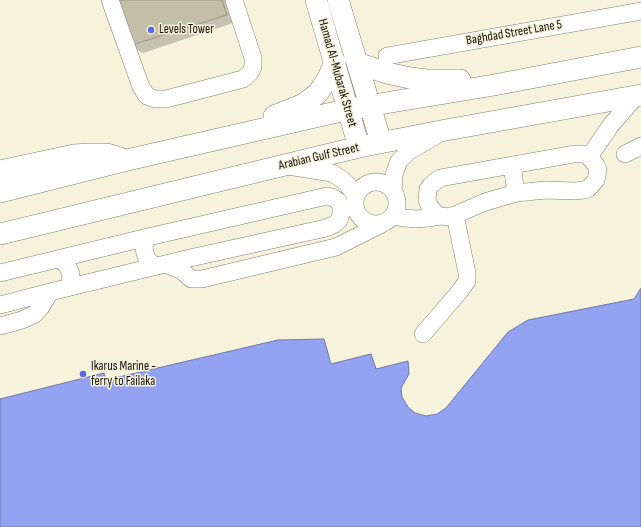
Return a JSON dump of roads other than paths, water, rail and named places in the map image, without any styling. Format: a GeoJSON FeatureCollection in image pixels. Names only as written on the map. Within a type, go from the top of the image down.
{"type":"FeatureCollection","features":[{"type":"Feature","properties":{"kind":"main road","name":"Hamad Al-Mubarak Street"},"geometry":{"type":"LineString","coordinates":[[316,0],[359,147]]}},
{"type":"Feature","properties":{"kind":"main road","name":"Hamad Al-Mubarak Street"},"geometry":{"type":"LineString","coordinates":[[338,0],[381,142]]}},
{"type":"Feature","properties":{"kind":"main road"},"geometry":{"type":"LineString","coordinates":[[0,192],[127,160],[348,110],[494,85],[641,57]]}},
{"type":"Feature","properties":{"kind":"main road"},"geometry":{"type":"LineString","coordinates":[[256,130],[273,116],[304,104],[315,96],[324,86],[335,62]]}},
{"type":"Feature","properties":{"kind":"main road"},"geometry":{"type":"LineString","coordinates":[[357,63],[380,72],[410,78],[427,80],[461,80],[494,85]]}},
{"type":"Feature","properties":{"kind":"main road","name":"Arabian Gulf Street"},"geometry":{"type":"LineString","coordinates":[[0,234],[381,142],[638,95]]}},
{"type":"Feature","properties":{"kind":"main road"},"geometry":{"type":"LineString","coordinates":[[0,171],[74,155],[107,154],[127,160]]}},
{"type":"Feature","properties":{"kind":"street"},"geometry":{"type":"LineString","coordinates":[[110,0],[140,86],[147,96],[155,99],[166,99],[243,79],[250,73],[253,58],[234,0]]}},
{"type":"Feature","properties":{"kind":"street","name":"Baghdad Street Lane 5"},"geometry":{"type":"LineString","coordinates":[[387,56],[641,11]]}},
{"type":"Feature","properties":{"kind":"street"},"geometry":{"type":"LineString","coordinates":[[589,157],[611,125],[638,95]]}},
{"type":"Feature","properties":{"kind":"street"},"geometry":{"type":"LineString","coordinates":[[393,191],[394,175],[399,161],[404,156],[446,130]]}},
{"type":"Feature","properties":{"kind":"street"},"geometry":{"type":"LineString","coordinates":[[624,154],[641,146]]}},
{"type":"Feature","properties":{"kind":"street"},"geometry":{"type":"LineString","coordinates":[[148,237],[144,248],[147,259],[152,263],[182,271],[191,279],[202,279],[336,246],[388,220],[396,210],[396,197],[389,186],[376,182],[370,183],[359,191],[355,203],[356,210],[363,220],[369,224],[376,224],[388,220],[405,218],[416,219],[448,216],[485,202],[516,194],[545,190],[584,190],[589,188],[596,180],[598,170],[593,160],[585,154],[579,154],[440,178],[428,189],[428,205],[435,213],[448,216]]}},
{"type":"Feature","properties":{"kind":"street"},"geometry":{"type":"LineString","coordinates":[[282,165],[332,173],[348,185],[356,197]]}},
{"type":"Feature","properties":{"kind":"street"},"geometry":{"type":"LineString","coordinates":[[512,165],[516,194]]}},
{"type":"Feature","properties":{"kind":"street"},"geometry":{"type":"LineString","coordinates":[[306,169],[317,182],[317,192],[313,199]]}},
{"type":"Feature","properties":{"kind":"street"},"geometry":{"type":"LineString","coordinates":[[0,273],[327,196],[338,201],[342,211],[339,220],[335,224],[326,228],[161,265],[0,305]]}},
{"type":"Feature","properties":{"kind":"street"},"geometry":{"type":"LineString","coordinates":[[423,334],[467,281],[467,273],[448,216]]}},
{"type":"Feature","properties":{"kind":"street"},"geometry":{"type":"LineString","coordinates":[[59,259],[67,265],[71,274],[70,284],[67,288]]}},
{"type":"Feature","properties":{"kind":"street"},"geometry":{"type":"LineString","coordinates":[[0,326],[22,320],[35,314],[50,292]]}},
{"type":"Feature","properties":{"kind":"water"},"geometry":{"type":"Polygon","coordinates":[[[641,288],[641,527],[0,527],[0,399],[104,373],[106,380],[278,340],[324,339],[331,364],[371,354],[376,369],[408,361],[409,374],[401,388],[402,397],[408,407],[415,413],[426,416],[437,414],[446,408],[508,332],[528,320],[634,299],[641,288]]]}},
{"type":"Feature","properties":{"kind":"place","name":"Levels Tower"},"geometry":{"type":"Point","coordinates":[151,30]}},
{"type":"Feature","properties":{"kind":"place","name":"Ikarus Marine - ferry to Failaka"},"geometry":{"type":"Point","coordinates":[83,374]}}]}
